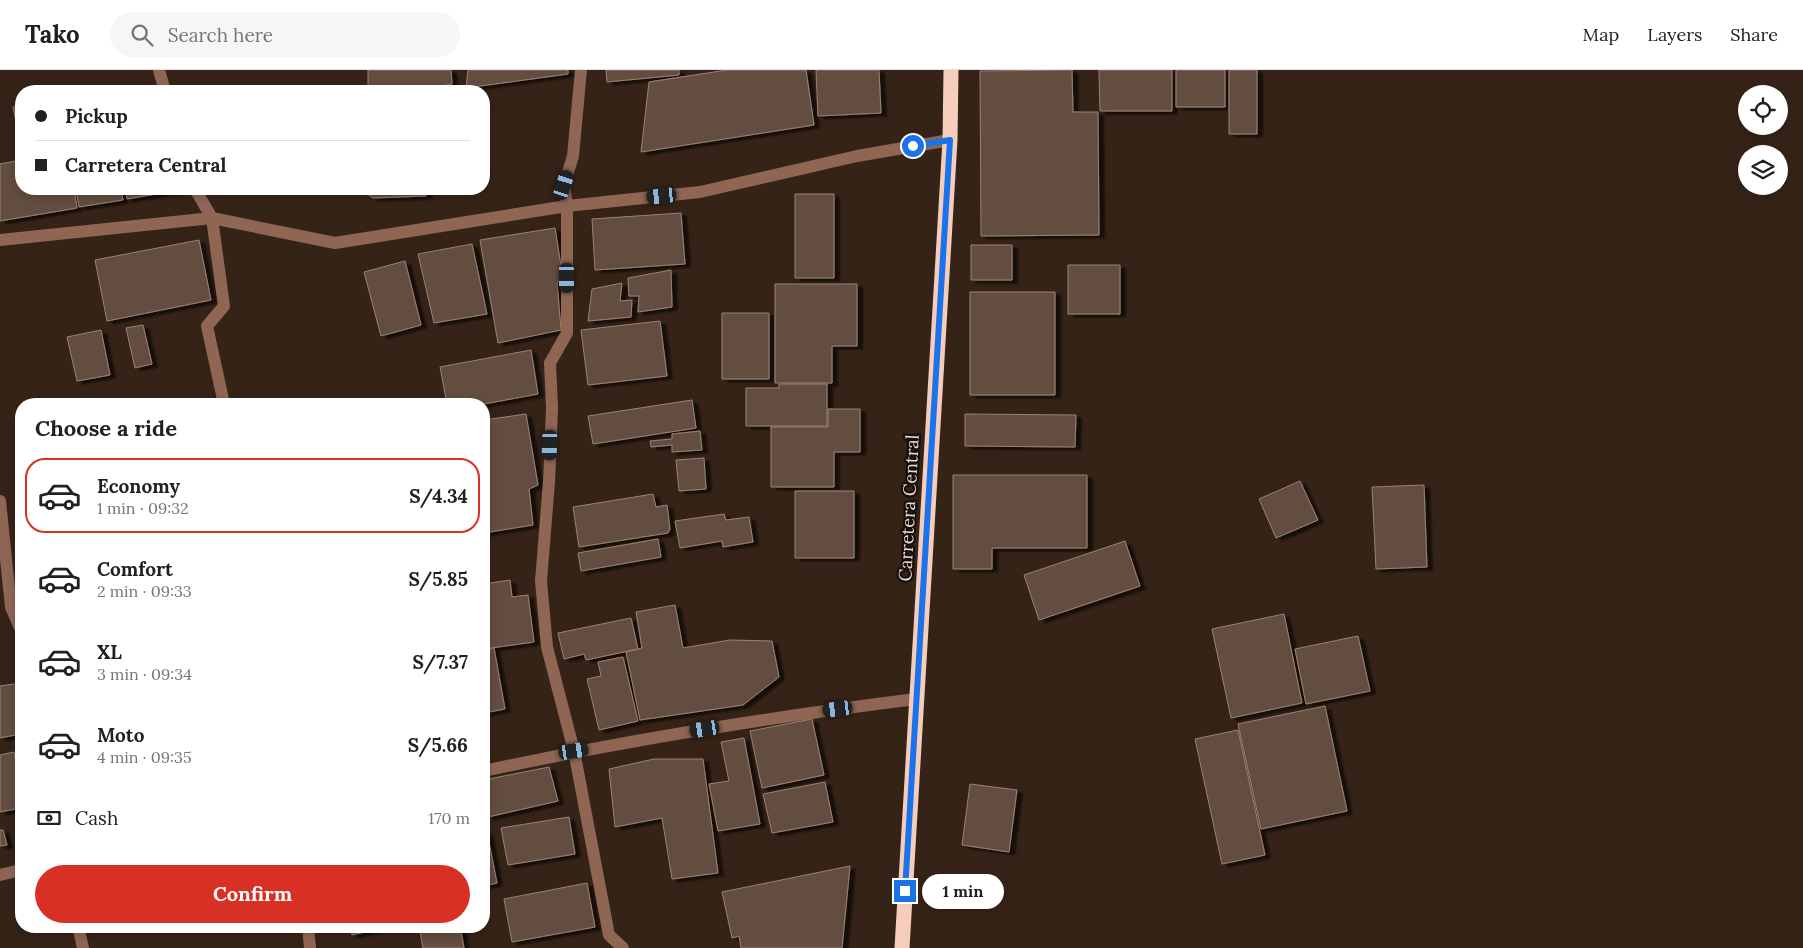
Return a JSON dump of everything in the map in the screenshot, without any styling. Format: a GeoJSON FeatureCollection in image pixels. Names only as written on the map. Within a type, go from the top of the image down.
{"type":"FeatureCollection","features":[{"type":"Feature","properties":{"kind":"highway","name":"Carretera Central"},"geometry":{"type":"LineString","coordinates":[[902,948],[950,140],[951,70]]}},
{"type":"Feature","properties":{"kind":"street"},"geometry":{"type":"LineString","coordinates":[[159,70],[163,85]]}},
{"type":"Feature","properties":{"kind":"street"},"geometry":{"type":"LineString","coordinates":[[580,70],[573,156],[564,185],[567,206],[567,332],[550,363],[552,408],[549,482],[541,581],[547,647],[574,751],[609,935],[623,948]]}},
{"type":"Feature","properties":{"kind":"street"},"geometry":{"type":"LineString","coordinates":[[0,240],[212,218],[335,243],[567,206],[700,192],[857,156],[950,140]]}},
{"type":"Feature","properties":{"kind":"street"},"geometry":{"type":"LineString","coordinates":[[199,195],[212,218],[224,306],[207,326],[223,398]]}},
{"type":"Feature","properties":{"kind":"street"},"geometry":{"type":"LineString","coordinates":[[0,501],[11,607],[15,616]]}},
{"type":"Feature","properties":{"kind":"street"},"geometry":{"type":"LineString","coordinates":[[490,770],[574,751],[799,713],[916,699]]}},
{"type":"Feature","properties":{"kind":"street"},"geometry":{"type":"LineString","coordinates":[[0,875],[15,871]]}},
{"type":"Feature","properties":{"kind":"street"},"geometry":{"type":"LineString","coordinates":[[80,933],[83,948]]}},
{"type":"Feature","properties":{"kind":"street"},"geometry":{"type":"LineString","coordinates":[[309,933],[310,948]]}},
{"type":"Feature","properties":{"kind":"building"},"geometry":{"type":"Polygon","coordinates":[[[368,70],[451,70],[452,84],[368,85],[368,70]]]}},
{"type":"Feature","properties":{"kind":"building"},"geometry":{"type":"Polygon","coordinates":[[[468,70],[568,70],[568,74],[488,85],[466,85],[468,70]]]}},
{"type":"Feature","properties":{"kind":"building"},"geometry":{"type":"Polygon","coordinates":[[[606,70],[679,70],[679,75],[607,82],[606,70]]]}},
{"type":"Feature","properties":{"kind":"building"},"geometry":{"type":"Polygon","coordinates":[[[727,70],[806,70],[814,125],[641,152],[649,82],[727,70]]]}},
{"type":"Feature","properties":{"kind":"building"},"geometry":{"type":"Polygon","coordinates":[[[816,70],[879,70],[881,113],[818,116],[816,70]]]}},
{"type":"Feature","properties":{"kind":"building"},"geometry":{"type":"Polygon","coordinates":[[[1072,70],[1073,112],[1098,112],[1099,235],[981,236],[980,71],[1072,70]]]}},
{"type":"Feature","properties":{"kind":"building"},"geometry":{"type":"Polygon","coordinates":[[[1099,70],[1172,70],[1172,111],[1100,111],[1099,70]]]}},
{"type":"Feature","properties":{"kind":"building"},"geometry":{"type":"Polygon","coordinates":[[[1176,70],[1225,70],[1225,107],[1176,107],[1176,70]]]}},
{"type":"Feature","properties":{"kind":"building"},"geometry":{"type":"Polygon","coordinates":[[[1229,70],[1257,70],[1257,134],[1229,134],[1229,70]]]}},
{"type":"Feature","properties":{"kind":"building"},"geometry":{"type":"Polygon","coordinates":[[[15,161],[15,195],[75,195],[77,208],[0,221],[0,164],[15,161]]]}},
{"type":"Feature","properties":{"kind":"building"},"geometry":{"type":"Polygon","coordinates":[[[795,194],[834,194],[834,278],[795,278],[795,194]]]}},
{"type":"Feature","properties":{"kind":"building"},"geometry":{"type":"Polygon","coordinates":[[[77,195],[122,195],[123,200],[79,207],[77,195]]]}},
{"type":"Feature","properties":{"kind":"building"},"geometry":{"type":"Polygon","coordinates":[[[126,195],[151,195],[127,199],[126,195]]]}},
{"type":"Feature","properties":{"kind":"building"},"geometry":{"type":"Polygon","coordinates":[[[369,195],[426,195],[426,196],[373,198],[369,195]]]}},
{"type":"Feature","properties":{"kind":"building"},"geometry":{"type":"Polygon","coordinates":[[[681,213],[685,264],[595,270],[592,219],[681,213]]]}},
{"type":"Feature","properties":{"kind":"building"},"geometry":{"type":"Polygon","coordinates":[[[555,228],[563,279],[557,282],[561,330],[498,343],[480,240],[555,228]]]}},
{"type":"Feature","properties":{"kind":"building"},"geometry":{"type":"Polygon","coordinates":[[[199,240],[211,300],[107,321],[95,260],[199,240]]]}},
{"type":"Feature","properties":{"kind":"building"},"geometry":{"type":"Polygon","coordinates":[[[472,244],[487,314],[434,323],[418,254],[472,244]]]}},
{"type":"Feature","properties":{"kind":"building"},"geometry":{"type":"Polygon","coordinates":[[[971,245],[1012,245],[1012,280],[971,280],[971,245]]]}},
{"type":"Feature","properties":{"kind":"building"},"geometry":{"type":"Polygon","coordinates":[[[405,261],[421,325],[381,336],[364,272],[405,261]]]}},
{"type":"Feature","properties":{"kind":"building"},"geometry":{"type":"Polygon","coordinates":[[[1068,265],[1120,265],[1120,314],[1068,314],[1068,265]]]}},
{"type":"Feature","properties":{"kind":"building"},"geometry":{"type":"Polygon","coordinates":[[[671,270],[672,307],[638,312],[639,296],[629,296],[628,278],[671,270]]]}},
{"type":"Feature","properties":{"kind":"building"},"geometry":{"type":"Polygon","coordinates":[[[622,283],[620,301],[632,300],[631,317],[588,321],[592,289],[622,283]]]}},
{"type":"Feature","properties":{"kind":"building"},"geometry":{"type":"Polygon","coordinates":[[[775,284],[857,284],[857,346],[832,346],[832,383],[775,383],[775,284]]]}},
{"type":"Feature","properties":{"kind":"building"},"geometry":{"type":"Polygon","coordinates":[[[970,292],[1055,292],[1055,395],[970,395],[970,292]]]}},
{"type":"Feature","properties":{"kind":"building"},"geometry":{"type":"Polygon","coordinates":[[[722,313],[769,313],[769,379],[722,379],[722,313]]]}},
{"type":"Feature","properties":{"kind":"building"},"geometry":{"type":"Polygon","coordinates":[[[660,321],[667,376],[588,385],[581,330],[660,321]]]}},
{"type":"Feature","properties":{"kind":"building"},"geometry":{"type":"Polygon","coordinates":[[[143,325],[152,364],[135,368],[126,328],[143,325]]]}},
{"type":"Feature","properties":{"kind":"building"},"geometry":{"type":"Polygon","coordinates":[[[101,330],[110,375],[77,381],[67,337],[101,330]]]}},
{"type":"Feature","properties":{"kind":"building"},"geometry":{"type":"Polygon","coordinates":[[[531,350],[538,394],[490,403],[490,398],[446,398],[440,367],[531,350]]]}},
{"type":"Feature","properties":{"kind":"building"},"geometry":{"type":"Polygon","coordinates":[[[779,384],[827,384],[827,426],[746,426],[746,388],[779,388],[779,384]]]}},
{"type":"Feature","properties":{"kind":"building"},"geometry":{"type":"Polygon","coordinates":[[[692,400],[696,428],[593,444],[588,416],[692,400]]]}},
{"type":"Feature","properties":{"kind":"building"},"geometry":{"type":"Polygon","coordinates":[[[828,409],[860,409],[860,452],[834,452],[834,487],[771,487],[771,427],[828,427],[828,409]]]}},
{"type":"Feature","properties":{"kind":"building"},"geometry":{"type":"Polygon","coordinates":[[[526,414],[538,485],[529,489],[533,525],[490,532],[490,419],[526,414]]]}},
{"type":"Feature","properties":{"kind":"building"},"geometry":{"type":"Polygon","coordinates":[[[965,414],[1076,415],[1075,447],[965,446],[965,414]]]}},
{"type":"Feature","properties":{"kind":"building"},"geometry":{"type":"Polygon","coordinates":[[[700,431],[702,450],[672,452],[672,445],[651,447],[650,441],[672,439],[672,434],[700,431]]]}},
{"type":"Feature","properties":{"kind":"building"},"geometry":{"type":"Polygon","coordinates":[[[704,458],[706,489],[679,491],[676,460],[704,458]]]}},
{"type":"Feature","properties":{"kind":"building"},"geometry":{"type":"Polygon","coordinates":[[[953,475],[1087,475],[1087,548],[992,548],[992,569],[953,569],[953,475]]]}},
{"type":"Feature","properties":{"kind":"building"},"geometry":{"type":"Polygon","coordinates":[[[1300,481],[1318,520],[1276,538],[1259,499],[1300,481]]]}},
{"type":"Feature","properties":{"kind":"building"},"geometry":{"type":"Polygon","coordinates":[[[1424,485],[1427,567],[1376,569],[1372,487],[1424,485]]]}},
{"type":"Feature","properties":{"kind":"building"},"geometry":{"type":"Polygon","coordinates":[[[795,491],[854,491],[854,558],[795,558],[795,491]]]}},
{"type":"Feature","properties":{"kind":"building"},"geometry":{"type":"Polygon","coordinates":[[[653,494],[656,507],[667,505],[670,529],[668,533],[579,547],[573,507],[653,494]]]}},
{"type":"Feature","properties":{"kind":"building"},"geometry":{"type":"Polygon","coordinates":[[[724,514],[726,520],[749,517],[753,542],[723,547],[722,541],[680,548],[675,521],[724,514]]]}},
{"type":"Feature","properties":{"kind":"building"},"geometry":{"type":"Polygon","coordinates":[[[658,539],[661,557],[581,571],[578,553],[658,539]]]}},
{"type":"Feature","properties":{"kind":"building"},"geometry":{"type":"Polygon","coordinates":[[[1125,541],[1140,586],[1039,620],[1024,575],[1125,541]]]}},
{"type":"Feature","properties":{"kind":"building"},"geometry":{"type":"Polygon","coordinates":[[[510,580],[512,597],[528,595],[534,642],[490,648],[490,583],[510,580]]]}},
{"type":"Feature","properties":{"kind":"building"},"geometry":{"type":"Polygon","coordinates":[[[675,605],[683,648],[730,640],[772,641],[779,677],[743,705],[640,720],[626,652],[642,648],[636,612],[675,605]]]}},
{"type":"Feature","properties":{"kind":"building"},"geometry":{"type":"Polygon","coordinates":[[[1284,614],[1302,703],[1231,718],[1212,629],[1284,614]]]}},
{"type":"Feature","properties":{"kind":"building"},"geometry":{"type":"Polygon","coordinates":[[[631,618],[638,649],[586,660],[584,654],[564,659],[558,633],[631,618]]]}},
{"type":"Feature","properties":{"kind":"building"},"geometry":{"type":"Polygon","coordinates":[[[1358,636],[1370,691],[1306,704],[1295,649],[1358,636]]]}},
{"type":"Feature","properties":{"kind":"building"},"geometry":{"type":"Polygon","coordinates":[[[490,648],[494,648],[505,709],[490,712],[490,648]]]}},
{"type":"Feature","properties":{"kind":"building"},"geometry":{"type":"Polygon","coordinates":[[[623,657],[638,721],[599,730],[587,679],[601,676],[598,662],[623,657]]]}},
{"type":"Feature","properties":{"kind":"building"},"geometry":{"type":"Polygon","coordinates":[[[15,684],[15,735],[0,738],[0,686],[15,684]]]}},
{"type":"Feature","properties":{"kind":"building"},"geometry":{"type":"Polygon","coordinates":[[[1325,706],[1347,811],[1261,829],[1238,724],[1325,706]]]}},
{"type":"Feature","properties":{"kind":"building"},"geometry":{"type":"Polygon","coordinates":[[[812,719],[824,775],[762,788],[750,731],[812,719]]]}},
{"type":"Feature","properties":{"kind":"building"},"geometry":{"type":"Polygon","coordinates":[[[1238,730],[1265,855],[1222,864],[1195,739],[1238,730]]]}},
{"type":"Feature","properties":{"kind":"building"},"geometry":{"type":"Polygon","coordinates":[[[744,738],[760,824],[718,831],[709,784],[729,781],[721,742],[744,738]]]}},
{"type":"Feature","properties":{"kind":"building"},"geometry":{"type":"Polygon","coordinates":[[[14,752],[15,809],[0,812],[0,755],[14,752]]]}},
{"type":"Feature","properties":{"kind":"building"},"geometry":{"type":"Polygon","coordinates":[[[654,759],[703,759],[718,873],[672,879],[662,818],[615,827],[609,769],[654,759]]]}},
{"type":"Feature","properties":{"kind":"building"},"geometry":{"type":"Polygon","coordinates":[[[549,767],[558,801],[490,817],[490,779],[549,767]]]}},
{"type":"Feature","properties":{"kind":"building"},"geometry":{"type":"Polygon","coordinates":[[[825,782],[833,822],[772,833],[763,794],[825,782]]]}},
{"type":"Feature","properties":{"kind":"building"},"geometry":{"type":"Polygon","coordinates":[[[970,784],[1017,790],[1009,852],[962,845],[970,784]]]}},
{"type":"Feature","properties":{"kind":"building"},"geometry":{"type":"Polygon","coordinates":[[[569,817],[575,854],[508,865],[501,828],[569,817]]]}},
{"type":"Feature","properties":{"kind":"building"},"geometry":{"type":"Polygon","coordinates":[[[0,830],[3,830],[7,845],[0,846],[0,830]]]}},
{"type":"Feature","properties":{"kind":"building"},"geometry":{"type":"Polygon","coordinates":[[[490,847],[497,883],[490,885],[490,847]]]}},
{"type":"Feature","properties":{"kind":"building"},"geometry":{"type":"Polygon","coordinates":[[[850,866],[842,948],[741,948],[739,936],[732,938],[722,892],[850,866]]]}},
{"type":"Feature","properties":{"kind":"building"},"geometry":{"type":"Polygon","coordinates":[[[587,883],[595,927],[512,942],[504,899],[587,883]]]}},
{"type":"Feature","properties":{"kind":"building"},"geometry":{"type":"Polygon","coordinates":[[[420,933],[461,933],[464,948],[423,948],[420,933]]]}},
{"type":"Feature","properties":{"kind":"route"},"geometry":{"type":"LineString","coordinates":[[905,891],[950,140],[913,146]]}}]}
